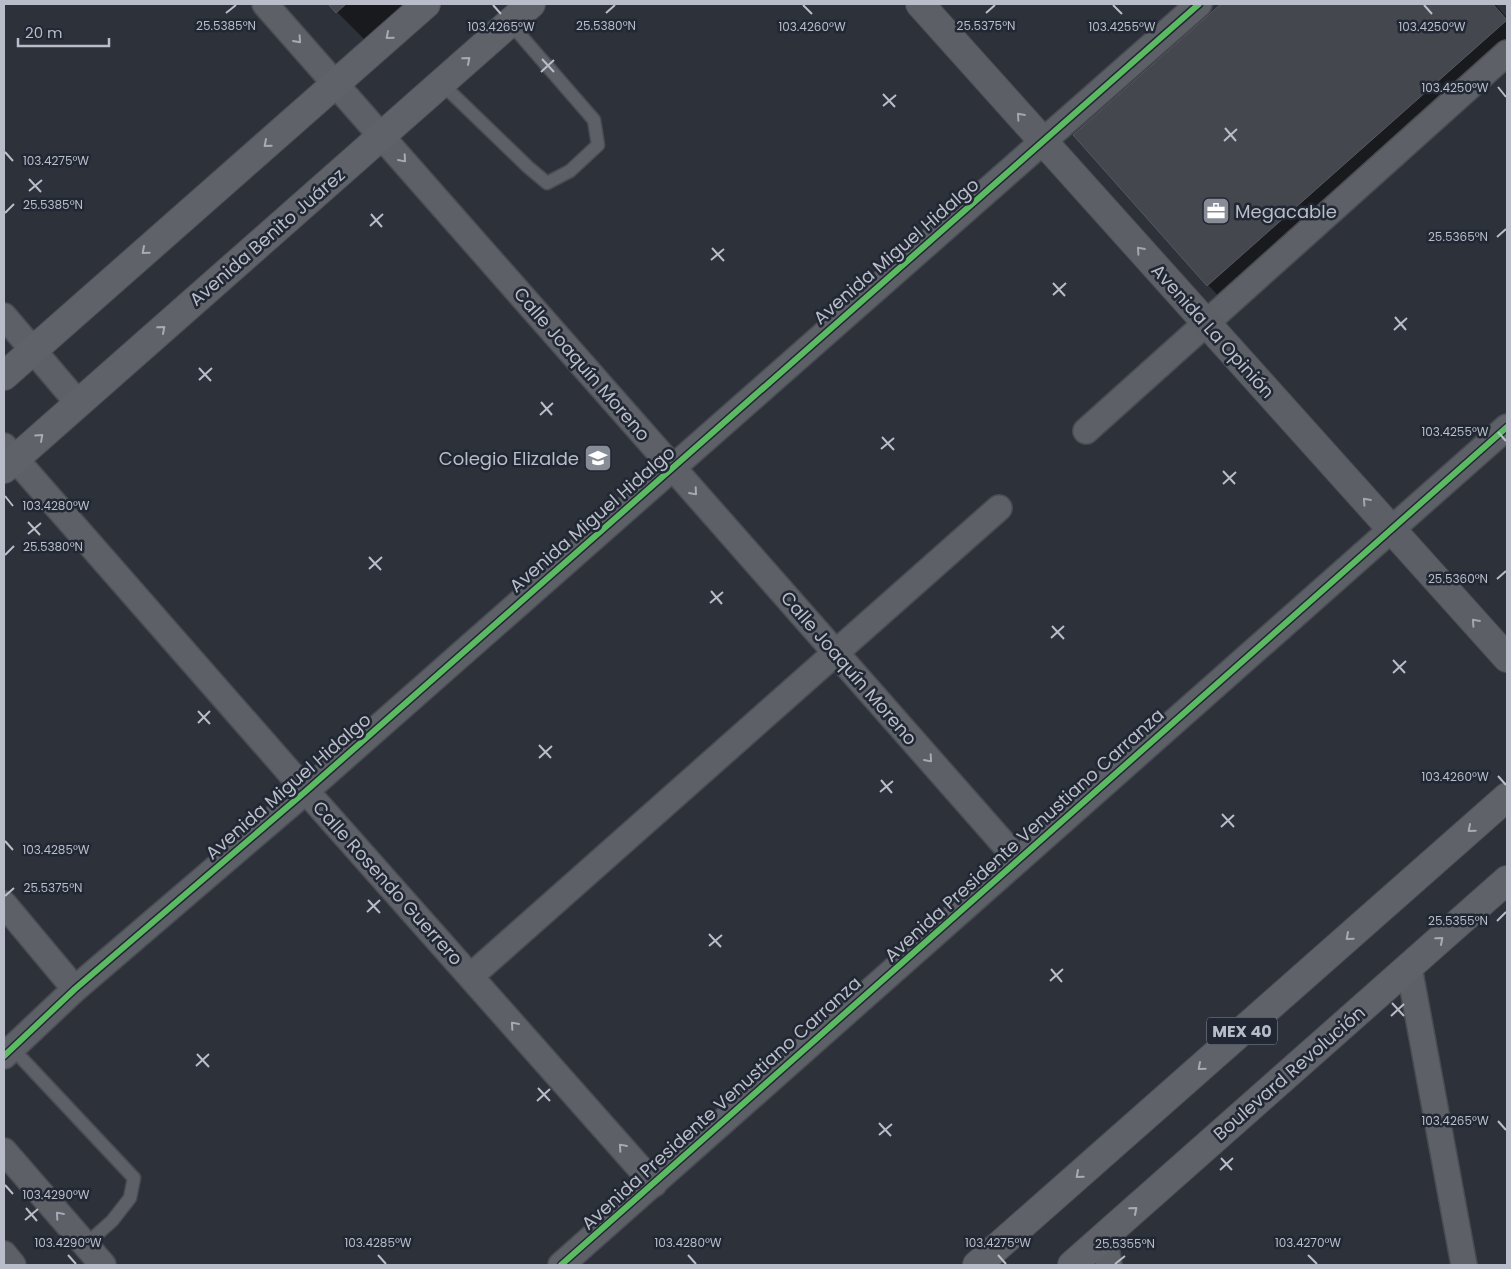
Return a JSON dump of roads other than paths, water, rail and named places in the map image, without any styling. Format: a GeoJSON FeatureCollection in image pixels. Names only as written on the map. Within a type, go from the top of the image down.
{"type":"FeatureCollection","features":[{"type":"Feature","properties":{"kind":"main road"},"geometry":{"type":"LineString","coordinates":[[4,376],[426,4]]}},
{"type":"Feature","properties":{"kind":"main road","name":"Avenida Benito Juárez"},"geometry":{"type":"LineString","coordinates":[[7,458],[78,403],[531,4]]}},
{"type":"Feature","properties":{"kind":"main road","name":"Avenida La Opinión"},"geometry":{"type":"LineString","coordinates":[[920,4],[1507,658]]}},
{"type":"Feature","properties":{"kind":"main road","name":"MEX 40"},"geometry":{"type":"LineString","coordinates":[[977,1265],[1507,797]]}},
{"type":"Feature","properties":{"kind":"main road","name":"Boulevard Revolución"},"geometry":{"type":"LineString","coordinates":[[1072,1265],[1507,880]]}},
{"type":"Feature","properties":{"kind":"street","name":"Calle Joaquín Moreno"},"geometry":{"type":"LineString","coordinates":[[265,4],[1018,860]]}},
{"type":"Feature","properties":{"kind":"street","name":"Avenida Miguel Hidalgo"},"geometry":{"type":"LineString","coordinates":[[8,1052],[75,989],[306,792],[1199,4]]}},
{"type":"Feature","properties":{"kind":"street"},"geometry":{"type":"LineString","coordinates":[[1086,431],[1507,53]]}},
{"type":"Feature","properties":{"kind":"street"},"geometry":{"type":"LineString","coordinates":[[4,316],[78,403]]}},
{"type":"Feature","properties":{"kind":"street","name":"Avenida Presidente Venustiano Carranza"},"geometry":{"type":"LineString","coordinates":[[561,1265],[1507,427]]}},
{"type":"Feature","properties":{"kind":"street","name":"Calle Rosendo Guerrero"},"geometry":{"type":"LineString","coordinates":[[7,458],[471,976],[654,1184]]}},
{"type":"Feature","properties":{"kind":"street"},"geometry":{"type":"LineString","coordinates":[[471,976],[836,654],[998,508]]}},
{"type":"Feature","properties":{"kind":"street"},"geometry":{"type":"LineString","coordinates":[[4,904],[75,989]]}},
{"type":"Feature","properties":{"kind":"street"},"geometry":{"type":"LineString","coordinates":[[1409,967],[1464,1265]]}},
{"type":"Feature","properties":{"kind":"street"},"geometry":{"type":"LineString","coordinates":[[4,1151],[103,1265]]}},
{"type":"Feature","properties":{"kind":"street"},"geometry":{"type":"LineString","coordinates":[[1104,1236],[1109,1265]]}},
{"type":"Feature","properties":{"kind":"street"},"geometry":{"type":"LineString","coordinates":[[4,1254],[14,1265]]}},
{"type":"Feature","properties":{"kind":"lane"},"geometry":{"type":"LineString","coordinates":[[441,83],[547,183],[570,171],[598,145],[594,120],[510,22]]}},
{"type":"Feature","properties":{"kind":"lane"},"geometry":{"type":"LineString","coordinates":[[8,1052],[134,1178],[130,1198],[112,1221],[85,1245]]}},
{"type":"Feature","properties":{"kind":"place","name":"Megacable"},"geometry":{"type":"Point","coordinates":[1216,211]}},
{"type":"Feature","properties":{"kind":"place","name":"Colegio Elizalde"},"geometry":{"type":"Point","coordinates":[598,458]}}]}
